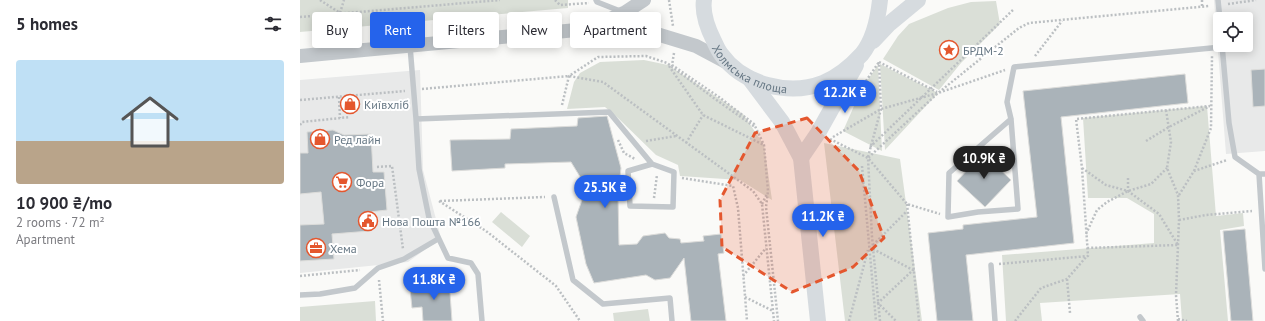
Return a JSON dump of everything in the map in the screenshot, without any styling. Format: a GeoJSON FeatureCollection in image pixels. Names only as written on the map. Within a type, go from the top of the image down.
{"type":"FeatureCollection","features":[{"type":"Feature","properties":{"kind":"main road","name":"Холмська площа"},"geometry":{"type":"LineString","coordinates":[[704,0],[703,4],[708,30],[721,54],[730,65],[749,78],[773,87],[798,89],[823,83],[845,71],[863,53],[876,28],[880,0]]}},
{"type":"Feature","properties":{"kind":"main road"},"geometry":{"type":"LineString","coordinates":[[801,158],[818,133],[863,53],[889,24],[918,0]]}},
{"type":"Feature","properties":{"kind":"main road"},"geometry":{"type":"LineString","coordinates":[[749,78],[782,122],[801,158],[818,321]]}},
{"type":"Feature","properties":{"kind":"street"},"geometry":{"type":"LineString","coordinates":[[626,12],[644,0]]}},
{"type":"Feature","properties":{"kind":"street"},"geometry":{"type":"LineString","coordinates":[[425,45],[570,31]]}},
{"type":"Feature","properties":{"kind":"street"},"geometry":{"type":"LineString","coordinates":[[661,35],[696,46],[730,65]]}},
{"type":"Feature","properties":{"kind":"street"},"geometry":{"type":"LineString","coordinates":[[300,56],[388,48]]}},
{"type":"Feature","properties":{"kind":"lane"},"geometry":{"type":"LineString","coordinates":[[596,1],[622,12]]}},
{"type":"Feature","properties":{"kind":"lane"},"geometry":{"type":"LineString","coordinates":[[410,48],[416,119],[418,169],[429,218],[448,258],[471,263],[478,274],[482,321]]}},
{"type":"Feature","properties":{"kind":"lane"},"geometry":{"type":"LineString","coordinates":[[1011,119],[949,173],[948,217],[978,212],[1018,209],[1011,119],[1007,102],[1014,67],[1212,48]]}},
{"type":"Feature","properties":{"kind":"lane"},"geometry":{"type":"LineString","coordinates":[[1223,52],[1229,123],[1234,157],[1262,174],[1261,211],[1265,269]]}},
{"type":"Feature","properties":{"kind":"lane"},"geometry":{"type":"LineString","coordinates":[[416,119],[609,112],[652,164],[674,172],[674,207],[630,206],[628,171],[652,164]]}},
{"type":"Feature","properties":{"kind":"lane"},"geometry":{"type":"LineString","coordinates":[[554,197],[573,280],[603,304],[670,298],[672,321]]}},
{"type":"Feature","properties":{"kind":"lane"},"geometry":{"type":"LineString","coordinates":[[300,295],[320,294],[355,288],[378,268],[404,259],[438,238]]}},
{"type":"Feature","properties":{"kind":"lane"},"geometry":{"type":"LineString","coordinates":[[991,265],[995,321]]}},
{"type":"Feature","properties":{"kind":"path"},"geometry":{"type":"LineString","coordinates":[[320,0],[338,12]]}},
{"type":"Feature","properties":{"kind":"path"},"geometry":{"type":"LineString","coordinates":[[340,12],[344,0]]}},
{"type":"Feature","properties":{"kind":"path"},"geometry":{"type":"LineString","coordinates":[[352,12],[500,0]]}},
{"type":"Feature","properties":{"kind":"path"},"geometry":{"type":"LineString","coordinates":[[555,0],[560,5],[596,1]]}},
{"type":"Feature","properties":{"kind":"path"},"geometry":{"type":"LineString","coordinates":[[1202,0],[1202,7]]}},
{"type":"Feature","properties":{"kind":"path"},"geometry":{"type":"LineString","coordinates":[[868,158],[938,93],[1019,28],[1029,23],[1202,7],[1219,3],[1256,0]]}},
{"type":"Feature","properties":{"kind":"path"},"geometry":{"type":"LineString","coordinates":[[870,147],[1014,9]]}},
{"type":"Feature","properties":{"kind":"path"},"geometry":{"type":"LineString","coordinates":[[300,17],[312,16]]}},
{"type":"Feature","properties":{"kind":"path"},"geometry":{"type":"LineString","coordinates":[[1027,66],[1062,21]]}},
{"type":"Feature","properties":{"kind":"path"},"geometry":{"type":"LineString","coordinates":[[1178,195],[1194,171],[1211,128],[1210,106],[1212,48]]}},
{"type":"Feature","properties":{"kind":"path"},"geometry":{"type":"LineString","coordinates":[[560,113],[569,76],[598,57],[646,56],[667,64],[748,123],[756,127]]}},
{"type":"Feature","properties":{"kind":"path"},"geometry":{"type":"LineString","coordinates":[[880,321],[872,237],[868,158],[881,108],[879,62],[938,93]]}},
{"type":"Feature","properties":{"kind":"path"},"geometry":{"type":"LineString","coordinates":[[667,64],[703,115],[764,145]]}},
{"type":"Feature","properties":{"kind":"path"},"geometry":{"type":"LineString","coordinates":[[672,65],[719,97],[754,124],[764,145],[768,191],[766,207],[778,321]]}},
{"type":"Feature","properties":{"kind":"path"},"geometry":{"type":"LineString","coordinates":[[948,217],[907,204],[868,158],[830,139],[881,108],[938,93],[1014,67]]}},
{"type":"Feature","properties":{"kind":"path"},"geometry":{"type":"LineString","coordinates":[[300,100],[569,76],[603,82],[753,191],[762,204],[774,321]]}},
{"type":"Feature","properties":{"kind":"path"},"geometry":{"type":"LineString","coordinates":[[339,97],[340,118]]}},
{"type":"Feature","properties":{"kind":"path"},"geometry":{"type":"LineString","coordinates":[[1015,321],[1041,288],[1067,279],[1088,256],[1082,168],[1076,119],[1210,106]]}},
{"type":"Feature","properties":{"kind":"path"},"geometry":{"type":"LineString","coordinates":[[1146,141],[1169,127],[1210,106]]}},
{"type":"Feature","properties":{"kind":"path"},"geometry":{"type":"LineString","coordinates":[[1166,110],[1171,142],[1167,168],[1178,195],[1179,220],[1176,295],[1178,320],[1187,321]]}},
{"type":"Feature","properties":{"kind":"path"},"geometry":{"type":"LineString","coordinates":[[686,143],[703,115]]}},
{"type":"Feature","properties":{"kind":"path"},"geometry":{"type":"LineString","coordinates":[[300,125],[302,122],[350,117]]}},
{"type":"Feature","properties":{"kind":"path"},"geometry":{"type":"LineString","coordinates":[[651,140],[676,136]]}},
{"type":"Feature","properties":{"kind":"path"},"geometry":{"type":"LineString","coordinates":[[624,153],[657,175],[733,186],[738,208],[742,276],[747,321]]}},
{"type":"Feature","properties":{"kind":"path"},"geometry":{"type":"LineString","coordinates":[[1194,171],[1234,157]]}},
{"type":"Feature","properties":{"kind":"path"},"geometry":{"type":"LineString","coordinates":[[377,167],[392,166],[404,259]]}},
{"type":"Feature","properties":{"kind":"path"},"geometry":{"type":"LineString","coordinates":[[862,166],[876,321]]}},
{"type":"Feature","properties":{"kind":"path"},"geometry":{"type":"LineString","coordinates":[[1082,168],[1106,185],[1128,191],[1160,214],[1178,245]]}},
{"type":"Feature","properties":{"kind":"path"},"geometry":{"type":"LineString","coordinates":[[1086,234],[1098,210],[1107,202],[1128,191],[1151,184],[1167,168]]}},
{"type":"Feature","properties":{"kind":"path"},"geometry":{"type":"LineString","coordinates":[[653,207],[657,175]]}},
{"type":"Feature","properties":{"kind":"path"},"geometry":{"type":"LineString","coordinates":[[1128,178],[1128,191]]}},
{"type":"Feature","properties":{"kind":"path"},"geometry":{"type":"LineString","coordinates":[[762,204],[768,191]]}},
{"type":"Feature","properties":{"kind":"path"},"geometry":{"type":"LineString","coordinates":[[426,202],[554,197]]}},
{"type":"Feature","properties":{"kind":"path"},"geometry":{"type":"LineString","coordinates":[[439,201],[486,231],[556,286],[580,321]]}},
{"type":"Feature","properties":{"kind":"path"},"geometry":{"type":"LineString","coordinates":[[907,204],[919,321]]}},
{"type":"Feature","properties":{"kind":"path"},"geometry":{"type":"LineString","coordinates":[[873,247],[908,211]]}},
{"type":"Feature","properties":{"kind":"path"},"geometry":{"type":"LineString","coordinates":[[1179,220],[1206,215],[1261,211]]}},
{"type":"Feature","properties":{"kind":"path"},"geometry":{"type":"LineString","coordinates":[[849,321],[872,237]]}},
{"type":"Feature","properties":{"kind":"path"},"geometry":{"type":"LineString","coordinates":[[1087,248],[1178,245]]}},
{"type":"Feature","properties":{"kind":"path"},"geometry":{"type":"LineString","coordinates":[[873,247],[913,270]]}},
{"type":"Feature","properties":{"kind":"path"},"geometry":{"type":"LineString","coordinates":[[742,276],[766,248]]}},
{"type":"Feature","properties":{"kind":"path"},"geometry":{"type":"LineString","coordinates":[[991,265],[1088,256]]}},
{"type":"Feature","properties":{"kind":"path"},"geometry":{"type":"LineString","coordinates":[[300,276],[378,268],[383,321]]}},
{"type":"Feature","properties":{"kind":"path"},"geometry":{"type":"LineString","coordinates":[[878,304],[913,270]]}},
{"type":"Feature","properties":{"kind":"path"},"geometry":{"type":"LineString","coordinates":[[1067,279],[1070,313]]}},
{"type":"Feature","properties":{"kind":"path"},"geometry":{"type":"LineString","coordinates":[[744,297],[773,310]]}},
{"type":"Feature","properties":{"kind":"path"},"geometry":{"type":"LineString","coordinates":[[878,304],[896,321]]}},
{"type":"Feature","properties":{"kind":"highlighted area"},"geometry":{"type":"Polygon","coordinates":[[[807,118],[859,171],[884,238],[853,267],[792,292],[722,247],[720,200],[755,133],[807,118]]]}},
{"type":"Feature","properties":{"kind":"shaded area"},"geometry":{"type":"Polygon","coordinates":[[[300,0],[568,0],[568,8],[507,12],[507,13],[499,14],[499,12],[433,12],[433,20],[425,21],[425,12],[370,12],[370,26],[362,26],[362,12],[312,12],[312,31],[300,32],[300,0]]]}},
{"type":"Feature","properties":{"kind":"shaded area"},"geometry":{"type":"Polygon","coordinates":[[[1214,0],[1265,0],[1265,151],[1226,154],[1218,52],[1253,52],[1253,12],[1215,12],[1214,0]]]}},
{"type":"Feature","properties":{"kind":"shaded area"},"geometry":{"type":"Polygon","coordinates":[[[996,1],[1000,24],[961,63],[939,90],[883,59],[898,36],[909,24],[948,8],[971,2],[996,1]]]}},
{"type":"Feature","properties":{"kind":"shaded area"},"geometry":{"type":"Polygon","coordinates":[[[644,60],[668,65],[743,114],[764,145],[772,200],[740,180],[680,176],[678,165],[656,155],[605,107],[567,109],[574,82],[580,73],[600,62],[644,60]]]}},
{"type":"Feature","properties":{"kind":"shaded area"},"geometry":{"type":"Polygon","coordinates":[[[880,64],[938,93],[885,150],[880,64]]]}},
{"type":"Feature","properties":{"kind":"shaded area"},"geometry":{"type":"Polygon","coordinates":[[[878,65],[882,151],[843,131],[862,88],[878,65]]]}},
{"type":"Feature","properties":{"kind":"shaded area"},"geometry":{"type":"Polygon","coordinates":[[[420,70],[423,170],[441,238],[408,262],[300,273],[300,80],[420,70]]]}},
{"type":"Feature","properties":{"kind":"shaded area"},"geometry":{"type":"Polygon","coordinates":[[[1207,106],[1216,216],[1243,213],[1244,226],[1220,230],[1228,321],[1182,321],[1180,294],[1040,303],[1042,321],[1006,321],[1002,255],[1154,243],[1154,214],[1127,198],[1088,198],[1083,118],[1207,106]]]}},
{"type":"Feature","properties":{"kind":"shaded area"},"geometry":{"type":"Polygon","coordinates":[[[824,143],[900,159],[922,321],[845,321],[824,143]]]}},
{"type":"Feature","properties":{"kind":"shaded area"},"geometry":{"type":"Polygon","coordinates":[[[501,212],[530,236],[522,247],[492,222],[501,212]]]}},
{"type":"Feature","properties":{"kind":"shaded area"},"geometry":{"type":"Polygon","coordinates":[[[375,301],[376,321],[300,321],[300,307],[375,301]]]}},
{"type":"Feature","properties":{"kind":"shaded area"},"geometry":{"type":"Polygon","coordinates":[[[648,309],[650,321],[614,321],[613,313],[648,309]]]}},
{"type":"Feature","properties":{"kind":"building"},"geometry":{"type":"Polygon","coordinates":[[[1265,69],[1265,106],[1253,107],[1251,70],[1265,69]]]}},
{"type":"Feature","properties":{"kind":"building"},"geometry":{"type":"Polygon","coordinates":[[[1185,74],[1188,103],[1061,117],[1074,243],[966,255],[973,321],[937,321],[928,233],[963,229],[963,225],[1037,217],[1023,91],[1185,74]]]}},
{"type":"Feature","properties":{"kind":"building"},"geometry":{"type":"Polygon","coordinates":[[[607,116],[621,168],[618,196],[619,245],[637,244],[643,236],[665,233],[669,238],[680,239],[681,243],[704,241],[703,236],[721,234],[724,253],[718,254],[726,321],[691,321],[684,258],[670,278],[655,280],[646,275],[594,283],[586,264],[576,217],[583,197],[582,180],[571,162],[505,164],[505,168],[452,171],[450,140],[510,139],[511,129],[577,126],[578,118],[607,116]]]}},
{"type":"Feature","properties":{"kind":"building","name":"Фора"},"geometry":{"type":"Polygon","coordinates":[[[333,130],[344,135],[371,134],[373,172],[384,172],[387,210],[369,212],[370,231],[332,234],[334,259],[300,261],[300,225],[324,224],[321,192],[300,194],[300,153],[308,153],[307,132],[333,130]]]}},
{"type":"Feature","properties":{"kind":"building"},"geometry":{"type":"Polygon","coordinates":[[[983,153],[1011,180],[985,207],[957,181],[983,153]]]}},
{"type":"Feature","properties":{"kind":"building"},"geometry":{"type":"Polygon","coordinates":[[[1245,229],[1253,321],[1231,321],[1223,231],[1245,229]]]}},
{"type":"Feature","properties":{"kind":"building"},"geometry":{"type":"Polygon","coordinates":[[[449,279],[452,321],[423,321],[422,307],[412,308],[410,289],[434,288],[433,280],[449,279]]]}},
{"type":"Feature","properties":{"kind":"place","name":"БРДМ-2"},"geometry":{"type":"Point","coordinates":[949,50]}},
{"type":"Feature","properties":{"kind":"place","name":"Київхліб"},"geometry":{"type":"Point","coordinates":[350,104]}},
{"type":"Feature","properties":{"kind":"place","name":"Ред лайн"},"geometry":{"type":"Point","coordinates":[320,139]}},
{"type":"Feature","properties":{"kind":"place","name":"Фора"},"geometry":{"type":"Point","coordinates":[342,182]}},
{"type":"Feature","properties":{"kind":"place","name":"Нова Пошта №166"},"geometry":{"type":"Point","coordinates":[368,221]}},
{"type":"Feature","properties":{"kind":"place","name":"Хема"},"geometry":{"type":"Point","coordinates":[316,248]}}]}
